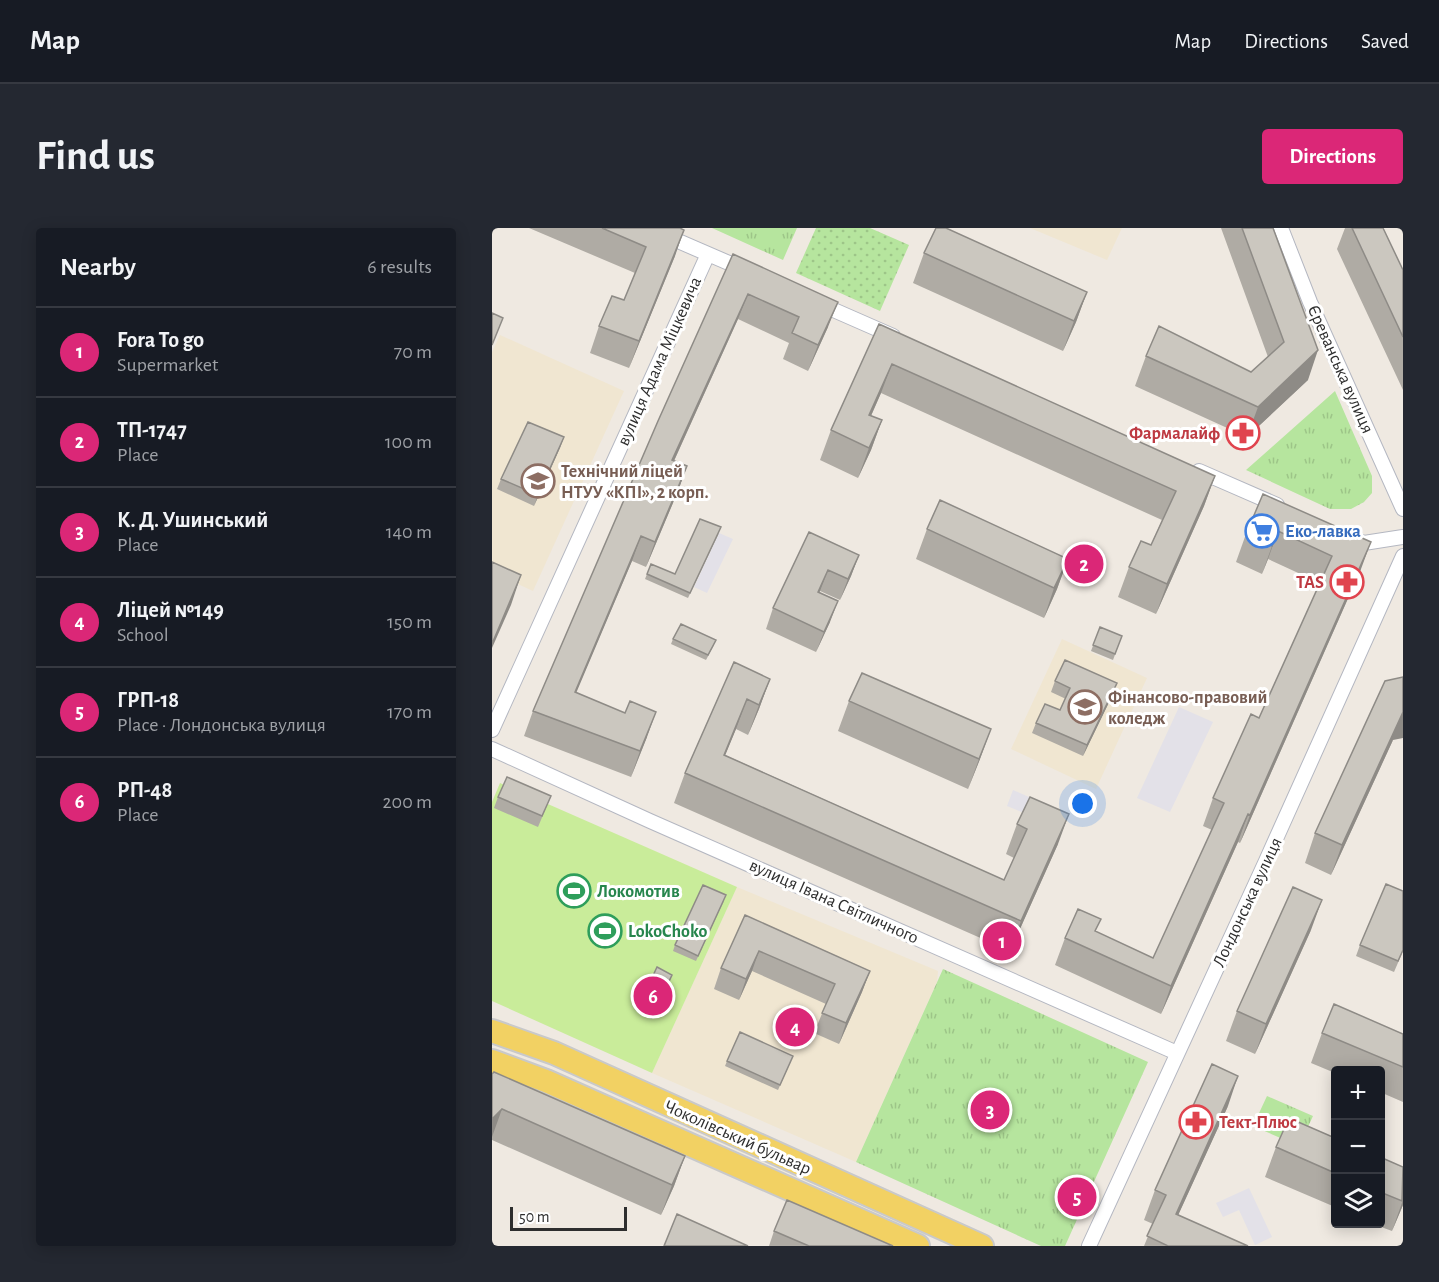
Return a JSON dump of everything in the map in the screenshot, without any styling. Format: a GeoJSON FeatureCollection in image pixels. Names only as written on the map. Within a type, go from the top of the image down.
{"type":"FeatureCollection","features":[{"type":"Feature","properties":{"kind":"main road","name":"Чоколівський бульвар"},"geometry":{"type":"LineString","coordinates":[[492,1031],[554,1053],[982,1246]]}},
{"type":"Feature","properties":{"kind":"main road","name":"Чоколівський бульвар"},"geometry":{"type":"LineString","coordinates":[[492,1061],[546,1081],[918,1246]]}},
{"type":"Feature","properties":{"kind":"street"},"geometry":{"type":"LineString","coordinates":[[648,228],[758,276]]}},
{"type":"Feature","properties":{"kind":"street","name":"Єреванська вулиця"},"geometry":{"type":"LineString","coordinates":[[1281,228],[1310,302],[1403,509]]}},
{"type":"Feature","properties":{"kind":"street","name":"вулиця Адама Міцкевича"},"geometry":{"type":"LineString","coordinates":[[492,730],[708,254]]}},
{"type":"Feature","properties":{"kind":"street"},"geometry":{"type":"LineString","coordinates":[[810,299],[902,340]]}},
{"type":"Feature","properties":{"kind":"street"},"geometry":{"type":"LineString","coordinates":[[1187,465],[1292,512]]}},
{"type":"Feature","properties":{"kind":"street"},"geometry":{"type":"LineString","coordinates":[[1343,534],[1364,543],[1403,537]]}},
{"type":"Feature","properties":{"kind":"street","name":"Лондонська вулиця"},"geometry":{"type":"LineString","coordinates":[[1089,1246],[1403,556]]}},
{"type":"Feature","properties":{"kind":"street","name":"вулиця Івана Світличного"},"geometry":{"type":"LineString","coordinates":[[492,749],[1177,1053]]}},
{"type":"Feature","properties":{"kind":"shaded area"},"geometry":{"type":"Polygon","coordinates":[[[1030,228],[1122,228],[1107,260],[1030,228]]]}},
{"type":"Feature","properties":{"kind":"shaded area","name":"Технічний ліцей НТУУ «КПІ», 2 корп."},"geometry":{"type":"Polygon","coordinates":[[[500,335],[624,391],[533,591],[492,572],[492,352],[500,335]]]}},
{"type":"Feature","properties":{"kind":"shaded area"},"geometry":{"type":"Polygon","coordinates":[[[719,533],[733,539],[707,593],[694,587],[719,533]]]}},
{"type":"Feature","properties":{"kind":"shaded area"},"geometry":{"type":"Polygon","coordinates":[[[1062,639],[1147,678],[1096,789],[1011,749],[1062,639]]]}},
{"type":"Feature","properties":{"kind":"shaded area"},"geometry":{"type":"Polygon","coordinates":[[[1179,707],[1213,722],[1170,812],[1137,798],[1179,707]]]}},
{"type":"Feature","properties":{"kind":"shaded area"},"geometry":{"type":"Polygon","coordinates":[[[1013,790],[1047,805],[1041,820],[1007,806],[1013,790]]]}},
{"type":"Feature","properties":{"kind":"shaded area"},"geometry":{"type":"Polygon","coordinates":[[[737,887],[938,971],[937,982],[856,1162],[652,1073],[737,887]]]}},
{"type":"Feature","properties":{"kind":"shaded area"},"geometry":{"type":"Polygon","coordinates":[[[1249,1188],[1272,1237],[1255,1245],[1239,1210],[1223,1217],[1216,1203],[1249,1188]]]}},
{"type":"Feature","properties":{"kind":"green space"},"geometry":{"type":"Polygon","coordinates":[[[712,228],[797,228],[783,260],[712,228]]]}},
{"type":"Feature","properties":{"kind":"green space"},"geometry":{"type":"Polygon","coordinates":[[[816,228],[870,228],[909,245],[880,311],[796,273],[816,228]]]}},
{"type":"Feature","properties":{"kind":"green space"},"geometry":{"type":"Polygon","coordinates":[[[1335,391],[1372,476],[1372,493],[1364,502],[1351,509],[1330,509],[1246,470],[1335,391]]]}},
{"type":"Feature","properties":{"kind":"green space","name":"LokoChoko"},"geometry":{"type":"Polygon","coordinates":[[[500,783],[737,887],[652,1073],[492,1001],[492,802],[500,783]]]}},
{"type":"Feature","properties":{"kind":"green space"},"geometry":{"type":"Polygon","coordinates":[[[943,969],[1148,1062],[1065,1246],[1041,1246],[856,1162],[943,969]]]}},
{"type":"Feature","properties":{"kind":"green space"},"geometry":{"type":"Polygon","coordinates":[[[1267,1096],[1313,1116],[1299,1146],[1253,1126],[1267,1096]]]}},
{"type":"Feature","properties":{"kind":"building"},"geometry":{"type":"Polygon","coordinates":[[[602,228],[680,228],[684,230],[639,341],[599,326],[612,296],[624,300],[646,247],[602,228]]]}},
{"type":"Feature","properties":{"kind":"building"},"geometry":{"type":"Polygon","coordinates":[[[936,228],[946,228],[1087,292],[1074,321],[924,253],[936,228]]]}},
{"type":"Feature","properties":{"kind":"building"},"geometry":{"type":"Polygon","coordinates":[[[1242,228],[1273,228],[1318,350],[1258,407],[1146,356],[1159,326],[1251,372],[1284,342],[1242,228]]]}},
{"type":"Feature","properties":{"kind":"building"},"geometry":{"type":"Polygon","coordinates":[[[1352,228],[1383,228],[1403,270],[1403,337],[1352,228]]]}},
{"type":"Feature","properties":{"kind":"building"},"geometry":{"type":"Polygon","coordinates":[[[733,254],[838,302],[818,345],[792,333],[799,317],[748,294],[672,460],[687,466],[655,542],[641,536],[575,692],[625,713],[630,701],[656,712],[640,751],[533,711],[733,254]]]}},
{"type":"Feature","properties":{"kind":"building"},"geometry":{"type":"Polygon","coordinates":[[[492,313],[503,318],[492,345],[492,313]]]}},
{"type":"Feature","properties":{"kind":"building"},"geometry":{"type":"Polygon","coordinates":[[[879,324],[1215,476],[1167,584],[1129,567],[1141,541],[1151,545],[1176,491],[892,364],[869,415],[882,420],[869,448],[831,430],[879,324]]]}},
{"type":"Feature","properties":{"kind":"building"},"geometry":{"type":"Polygon","coordinates":[[[528,422],[564,437],[538,495],[501,479],[528,422]]]}},
{"type":"Feature","properties":{"kind":"building"},"geometry":{"type":"Polygon","coordinates":[[[1263,494],[1371,542],[1171,986],[1065,938],[1078,909],[1101,919],[1095,931],[1153,958],[1224,803],[1213,798],[1251,714],[1259,718],[1332,556],[1278,531],[1272,546],[1246,534],[1263,494]]]}},
{"type":"Feature","properties":{"kind":"building"},"geometry":{"type":"Polygon","coordinates":[[[940,500],[1068,559],[1054,588],[927,529],[940,500]]]}},
{"type":"Feature","properties":{"kind":"building"},"geometry":{"type":"Polygon","coordinates":[[[700,519],[721,527],[690,593],[647,574],[651,564],[675,574],[700,519]]]}},
{"type":"Feature","properties":{"kind":"building"},"geometry":{"type":"Polygon","coordinates":[[[809,532],[859,555],[848,579],[828,570],[818,592],[838,601],[824,632],[773,608],[809,532]]]}},
{"type":"Feature","properties":{"kind":"building"},"geometry":{"type":"Polygon","coordinates":[[[1078,545],[1101,555],[1093,573],[1070,563],[1078,545]]]}},
{"type":"Feature","properties":{"kind":"building"},"geometry":{"type":"Polygon","coordinates":[[[492,562],[521,575],[492,644],[492,562]]]}},
{"type":"Feature","properties":{"kind":"building"},"geometry":{"type":"Polygon","coordinates":[[[681,624],[716,640],[708,655],[673,639],[681,624]]]}},
{"type":"Feature","properties":{"kind":"building"},"geometry":{"type":"Polygon","coordinates":[[[1100,627],[1122,636],[1115,654],[1093,645],[1100,627]]]}},
{"type":"Feature","properties":{"kind":"building","name":"Фінансово-правовий коледж"},"geometry":{"type":"Polygon","coordinates":[[[1065,660],[1117,683],[1087,745],[1036,723],[1045,704],[1060,710],[1070,688],[1055,681],[1065,660]]]}},
{"type":"Feature","properties":{"kind":"building"},"geometry":{"type":"Polygon","coordinates":[[[734,662],[770,679],[759,705],[747,699],[724,755],[1004,880],[1027,829],[1017,824],[1030,797],[1069,814],[1021,921],[685,773],[734,662]]]}},
{"type":"Feature","properties":{"kind":"building"},"geometry":{"type":"Polygon","coordinates":[[[862,673],[991,729],[979,759],[849,701],[862,673]]]}},
{"type":"Feature","properties":{"kind":"building"},"geometry":{"type":"Polygon","coordinates":[[[1403,677],[1403,712],[1342,845],[1315,833],[1385,681],[1403,677]]]}},
{"type":"Feature","properties":{"kind":"building"},"geometry":{"type":"Polygon","coordinates":[[[507,777],[551,796],[542,816],[498,797],[507,777]]]}},
{"type":"Feature","properties":{"kind":"building"},"geometry":{"type":"Polygon","coordinates":[[[1386,884],[1403,891],[1403,950],[1398,961],[1360,945],[1386,884]]]}},
{"type":"Feature","properties":{"kind":"building"},"geometry":{"type":"Polygon","coordinates":[[[703,885],[726,895],[698,956],[675,945],[703,885]]]}},
{"type":"Feature","properties":{"kind":"building"},"geometry":{"type":"Polygon","coordinates":[[[1293,887],[1322,900],[1266,1024],[1237,1011],[1293,887]]]}},
{"type":"Feature","properties":{"kind":"building"},"geometry":{"type":"Polygon","coordinates":[[[745,915],[870,971],[846,1023],[822,1013],[835,984],[759,951],[746,979],[721,968],[745,915]]]}},
{"type":"Feature","properties":{"kind":"building"},"geometry":{"type":"Polygon","coordinates":[[[657,967],[672,975],[654,1013],[639,1006],[657,967]]]}},
{"type":"Feature","properties":{"kind":"building"},"geometry":{"type":"Polygon","coordinates":[[[1334,1004],[1403,1034],[1403,1067],[1322,1033],[1334,1004]]]}},
{"type":"Feature","properties":{"kind":"building"},"geometry":{"type":"Polygon","coordinates":[[[740,1032],[793,1056],[780,1085],[727,1061],[740,1032]]]}},
{"type":"Feature","properties":{"kind":"building"},"geometry":{"type":"Polygon","coordinates":[[[1212,1064],[1238,1076],[1176,1214],[1248,1246],[1168,1246],[1147,1236],[1166,1195],[1155,1190],[1212,1064]]]}},
{"type":"Feature","properties":{"kind":"building"},"geometry":{"type":"Polygon","coordinates":[[[494,1072],[685,1156],[672,1185],[502,1109],[492,1119],[492,1074],[494,1072]]]}},
{"type":"Feature","properties":{"kind":"building"},"geometry":{"type":"Polygon","coordinates":[[[1289,1118],[1331,1136],[1331,1171],[1276,1147],[1289,1118]]]}},
{"type":"Feature","properties":{"kind":"building"},"geometry":{"type":"Polygon","coordinates":[[[1385,1159],[1403,1167],[1402,1201],[1385,1194],[1385,1159]]]}},
{"type":"Feature","properties":{"kind":"building"},"geometry":{"type":"Polygon","coordinates":[[[787,1200],[893,1246],[809,1246],[774,1231],[787,1200]]]}},
{"type":"Feature","properties":{"kind":"building"},"geometry":{"type":"Polygon","coordinates":[[[677,1214],[748,1246],[664,1246],[677,1214]]]}},
{"type":"Feature","properties":{"kind":"place","name":"Фармалайф"},"geometry":{"type":"Point","coordinates":[1243,433]}},
{"type":"Feature","properties":{"kind":"place","name":"Технічний ліцей НТУУ «КПІ», 2 корп."},"geometry":{"type":"Point","coordinates":[538,481]}},
{"type":"Feature","properties":{"kind":"place","name":"Еко-лавка"},"geometry":{"type":"Point","coordinates":[1262,531]}},
{"type":"Feature","properties":{"kind":"place","name":"ТП-1747"},"geometry":{"type":"Point","coordinates":[1084,564]}},
{"type":"Feature","properties":{"kind":"place","name":"TAS"},"geometry":{"type":"Point","coordinates":[1347,582]}},
{"type":"Feature","properties":{"kind":"place","name":"Фінансово-правовий коледж"},"geometry":{"type":"Point","coordinates":[1085,707]}},
{"type":"Feature","properties":{"kind":"place","name":"Локомотив"},"geometry":{"type":"Point","coordinates":[574,891]}},
{"type":"Feature","properties":{"kind":"place","name":"LokoChoko"},"geometry":{"type":"Point","coordinates":[605,931]}},
{"type":"Feature","properties":{"kind":"place","name":"Fora To go"},"geometry":{"type":"Point","coordinates":[1002,941]}},
{"type":"Feature","properties":{"kind":"place","name":"РП-48"},"geometry":{"type":"Point","coordinates":[653,996]}},
{"type":"Feature","properties":{"kind":"place","name":"Ліцей №149"},"geometry":{"type":"Point","coordinates":[795,1027]}},
{"type":"Feature","properties":{"kind":"place","name":"К. Д. Ушинський"},"geometry":{"type":"Point","coordinates":[990,1110]}},
{"type":"Feature","properties":{"kind":"place","name":"Тект-Плюс"},"geometry":{"type":"Point","coordinates":[1196,1122]}},
{"type":"Feature","properties":{"kind":"place","name":"ГРП-18"},"geometry":{"type":"Point","coordinates":[1077,1197]}}]}
